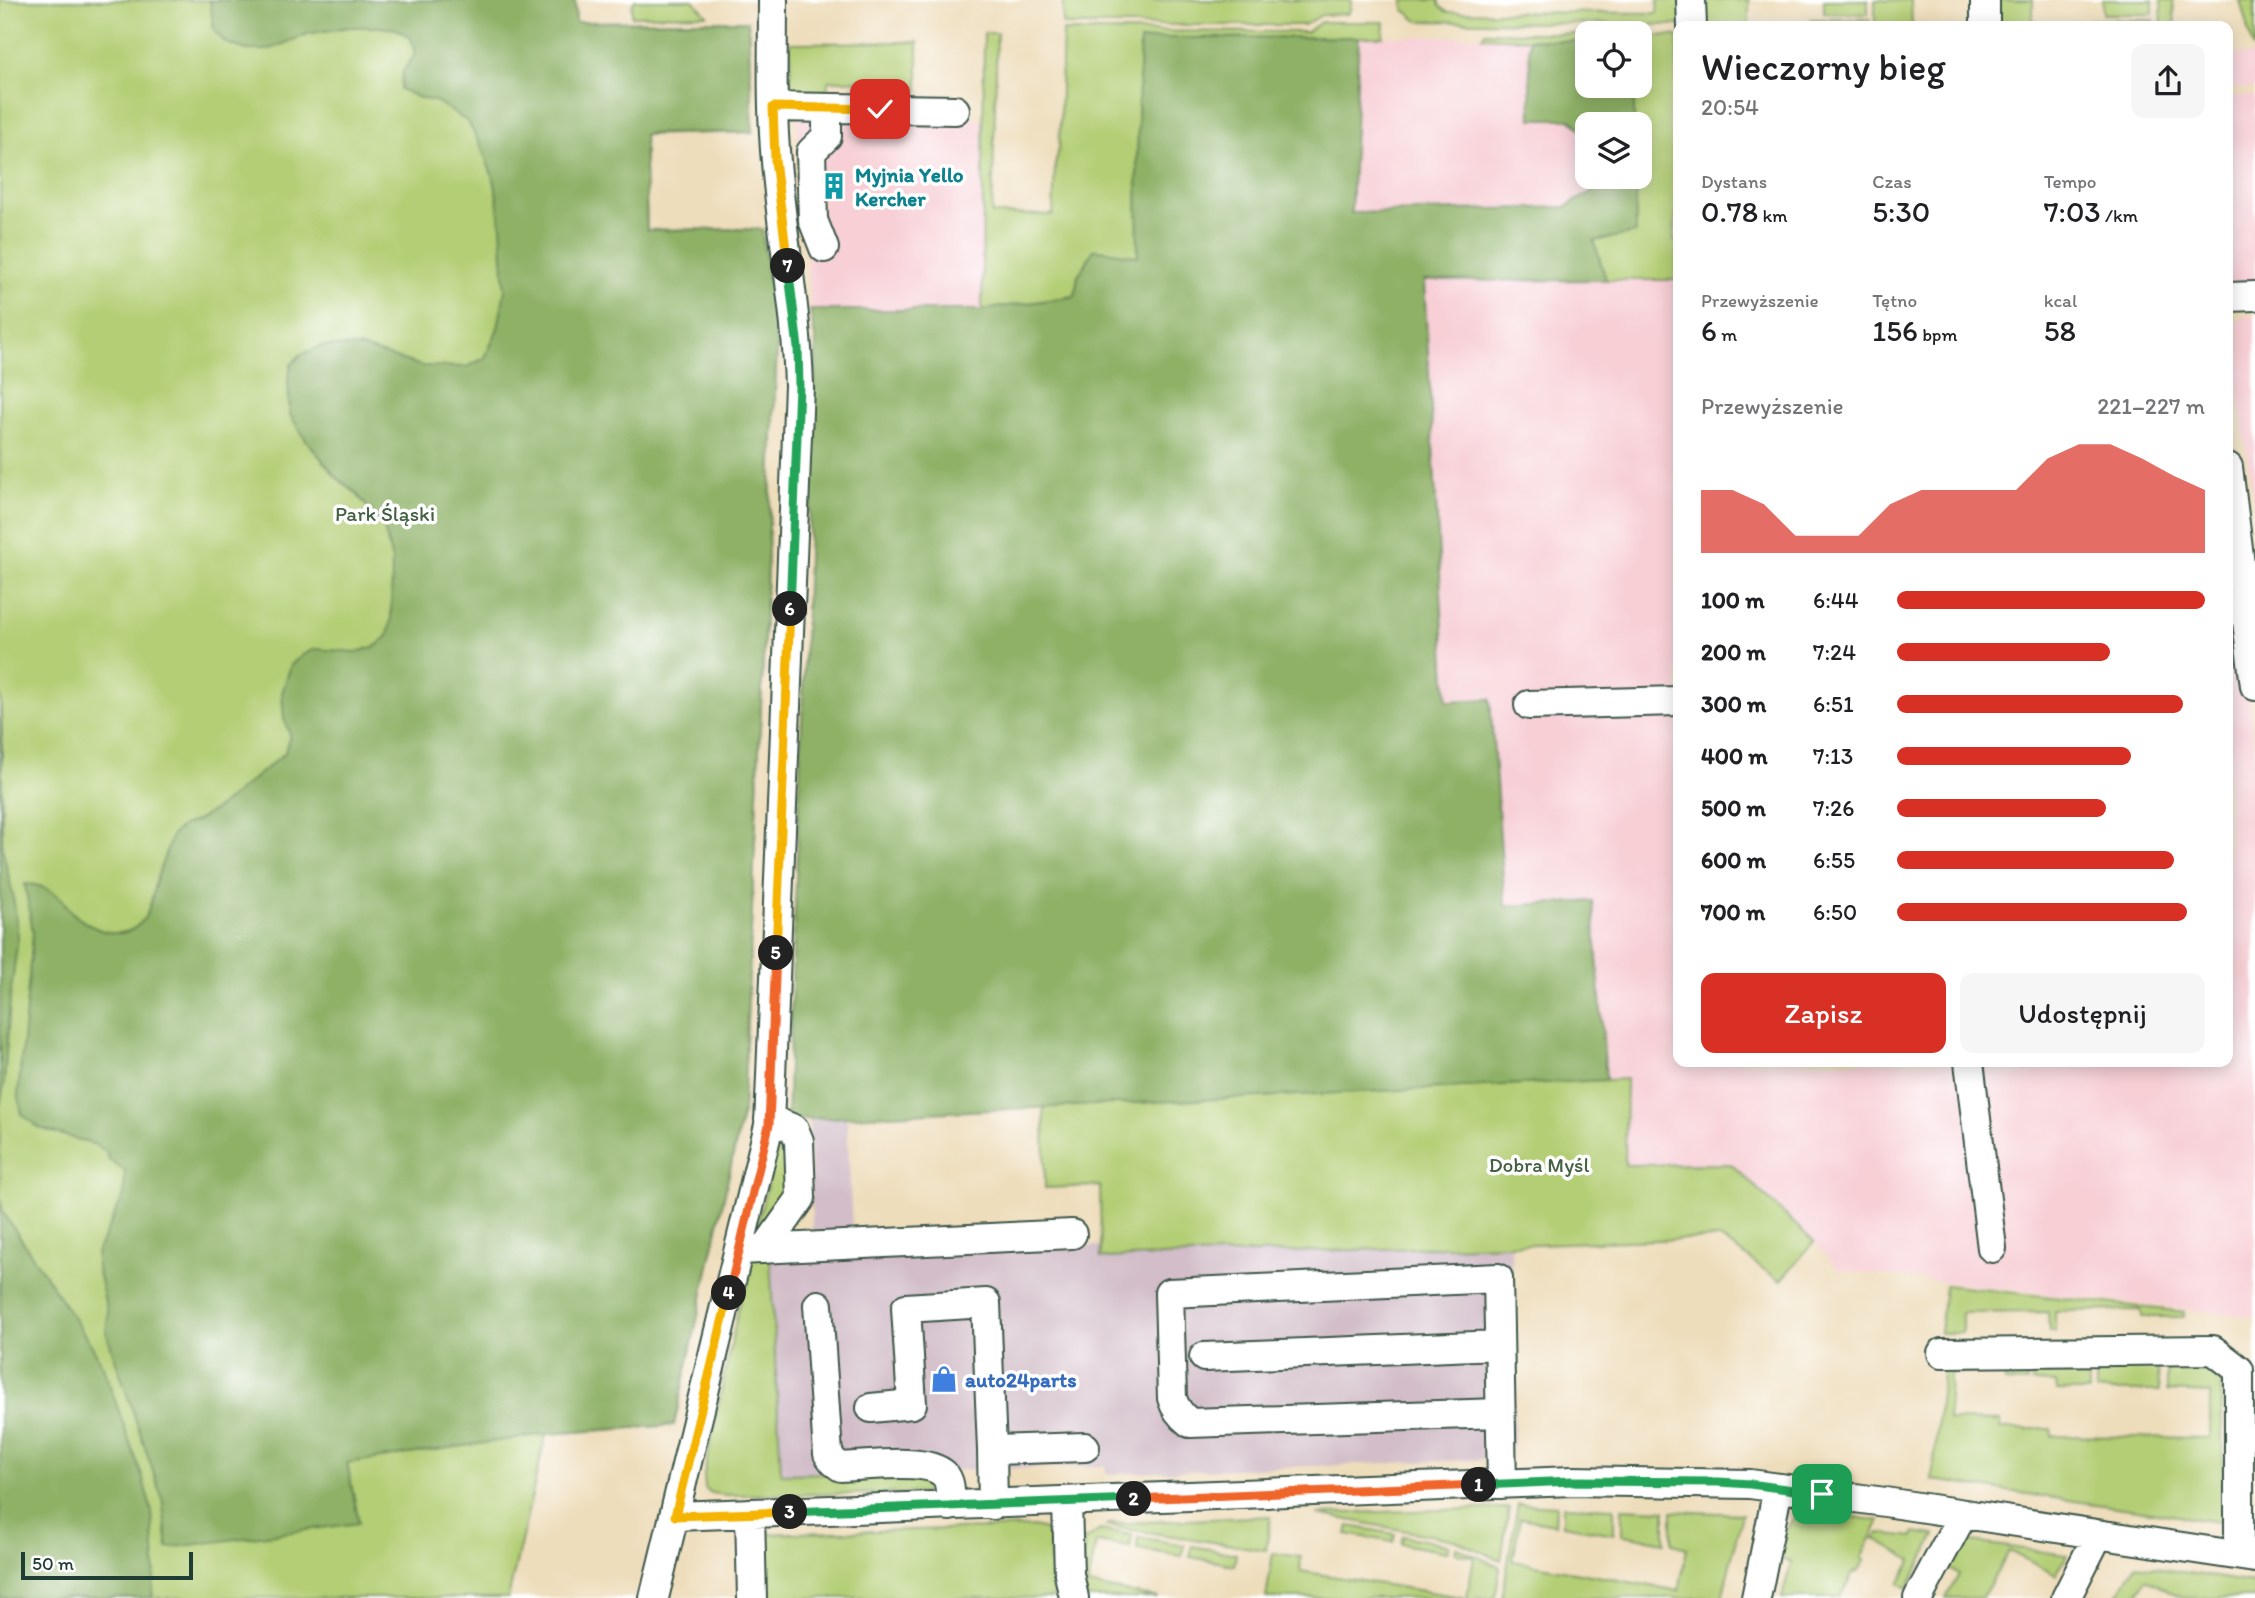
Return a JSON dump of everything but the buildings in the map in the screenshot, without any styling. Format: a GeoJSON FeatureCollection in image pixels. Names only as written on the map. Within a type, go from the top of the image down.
{"type":"FeatureCollection","features":[{"type":"Feature","properties":{"kind":"street"},"geometry":{"type":"LineString","coordinates":[[654,1598],[752,1249],[769,1119],[799,386],[794,310],[775,160],[773,0]]}},
{"type":"Feature","properties":{"kind":"street"},"geometry":{"type":"LineString","coordinates":[[1691,0],[1692,21]]}},
{"type":"Feature","properties":{"kind":"street"},"geometry":{"type":"LineString","coordinates":[[1985,0],[1985,21]]}},
{"type":"Feature","properties":{"kind":"street"},"geometry":{"type":"LineString","coordinates":[[773,107],[955,110]]}},
{"type":"Feature","properties":{"kind":"street"},"geometry":{"type":"LineString","coordinates":[[824,248],[813,220],[811,152],[827,136],[827,108]]}},
{"type":"Feature","properties":{"kind":"street"},"geometry":{"type":"LineString","coordinates":[[2233,297],[2255,296]]}},
{"type":"Feature","properties":{"kind":"street"},"geometry":{"type":"LineString","coordinates":[[2233,508],[2255,686]]}},
{"type":"Feature","properties":{"kind":"street"},"geometry":{"type":"LineString","coordinates":[[1529,705],[1673,701]]}},
{"type":"Feature","properties":{"kind":"street"},"geometry":{"type":"LineString","coordinates":[[1970,1067],[1992,1248]]}},
{"type":"Feature","properties":{"kind":"street"},"geometry":{"type":"LineString","coordinates":[[752,1249],[802,1198],[799,1141],[794,1129],[769,1119]]}},
{"type":"Feature","properties":{"kind":"street"},"geometry":{"type":"LineString","coordinates":[[752,1249],[1072,1234]]}},
{"type":"Feature","properties":{"kind":"street"},"geometry":{"type":"LineString","coordinates":[[1500,1413],[1190,1423],[1181,1416],[1172,1398],[1169,1293],[1498,1278],[1502,1484]]}},
{"type":"Feature","properties":{"kind":"street"},"geometry":{"type":"LineString","coordinates":[[871,1408],[912,1404],[906,1308],[986,1303],[993,1505]]}},
{"type":"Feature","properties":{"kind":"street"},"geometry":{"type":"LineString","coordinates":[[818,1305],[828,1454],[841,1467],[928,1465],[944,1474],[949,1481],[950,1506]]}},
{"type":"Feature","properties":{"kind":"street"},"geometry":{"type":"LineString","coordinates":[[1204,1357],[1499,1345]]}},
{"type":"Feature","properties":{"kind":"street"},"geometry":{"type":"LineString","coordinates":[[675,1516],[1502,1484],[1719,1482],[1963,1514],[2247,1557],[2239,1370],[2213,1350],[1942,1353]]}},
{"type":"Feature","properties":{"kind":"street"},"geometry":{"type":"LineString","coordinates":[[992,1450],[1086,1447]]}},
{"type":"Feature","properties":{"kind":"street"},"geometry":{"type":"LineString","coordinates":[[1756,1598],[1778,1488]]}},
{"type":"Feature","properties":{"kind":"street"},"geometry":{"type":"LineString","coordinates":[[1067,1502],[1069,1574],[1074,1598]]}},
{"type":"Feature","properties":{"kind":"street"},"geometry":{"type":"LineString","coordinates":[[750,1513],[752,1598]]}},
{"type":"Feature","properties":{"kind":"street"},"geometry":{"type":"LineString","coordinates":[[1918,1598],[1963,1514]]}},
{"type":"Feature","properties":{"kind":"street"},"geometry":{"type":"LineString","coordinates":[[2066,1598],[2098,1535]]}},
{"type":"Feature","properties":{"kind":"shaded area"},"geometry":{"type":"Polygon","coordinates":[[[1477,36],[1575,41],[1575,98],[1634,98],[1634,112],[1575,112],[1575,189],[1635,189],[1636,233],[1465,266],[1162,240],[1163,38],[1477,36]]]}},
{"type":"Feature","properties":{"kind":"shaded area"},"geometry":{"type":"Polygon","coordinates":[[[2233,54],[2255,55],[2255,88],[2233,88],[2233,54]]]}},
{"type":"Feature","properties":{"kind":"shaded area"},"geometry":{"type":"Polygon","coordinates":[[[2233,96],[2255,96],[2255,283],[2233,284],[2233,96]]]}},
{"type":"Feature","properties":{"kind":"shaded area"},"geometry":{"type":"Polygon","coordinates":[[[797,118],[983,119],[982,310],[810,310],[797,118]]]}},
{"type":"Feature","properties":{"kind":"shaded area"},"geometry":{"type":"Polygon","coordinates":[[[1673,280],[1673,1067],[2233,1067],[2233,568],[2255,749],[2255,1317],[1839,1270],[1814,1242],[1731,1164],[1625,1165],[1626,1080],[1606,1080],[1593,902],[1505,906],[1490,699],[1447,701],[1424,281],[1673,280]]]}},
{"type":"Feature","properties":{"kind":"shaded area"},"geometry":{"type":"Polygon","coordinates":[[[2245,316],[2255,316],[2255,514],[2233,353],[2233,324],[2245,316]]]}},
{"type":"Feature","properties":{"kind":"shaded area"},"geometry":{"type":"Polygon","coordinates":[[[847,1117],[853,1255],[1100,1246],[1102,1258],[1511,1245],[1514,1444],[1493,1459],[1106,1474],[1105,1466],[781,1475],[770,1256],[813,1255],[809,1119],[847,1117]]]}},
{"type":"Feature","properties":{"kind":"green space","name":"Park Śląski"},"geometry":{"type":"Polygon","coordinates":[[[0,0],[575,0],[576,22],[748,21],[753,132],[644,135],[647,230],[762,229],[777,347],[743,1110],[674,1425],[546,1434],[508,1598],[0,1598],[0,0]]]}},
{"type":"Feature","properties":{"kind":"green space","name":"Park Śląski"},"geometry":{"type":"Polygon","coordinates":[[[210,0],[575,0],[576,22],[748,21],[753,132],[644,134],[647,230],[762,229],[777,347],[743,1110],[674,1425],[546,1434],[347,1463],[359,1523],[168,1548],[162,1498],[106,1332],[108,1314],[97,1268],[96,1254],[124,1195],[125,1171],[109,1160],[106,1152],[93,1144],[39,1128],[22,1114],[18,1094],[33,933],[25,884],[52,892],[60,897],[74,914],[100,930],[120,933],[138,926],[149,909],[172,835],[182,826],[219,807],[285,753],[290,734],[284,719],[282,693],[291,665],[302,655],[315,649],[357,652],[376,646],[388,636],[391,621],[392,561],[384,527],[356,493],[337,478],[306,440],[290,415],[288,381],[291,365],[301,354],[322,346],[344,346],[363,348],[422,366],[467,367],[485,358],[498,328],[505,290],[495,183],[481,146],[468,122],[437,102],[400,89],[403,71],[415,55],[411,38],[396,29],[349,27],[308,34],[268,50],[246,50],[226,43],[214,31],[210,0]]]}},
{"type":"Feature","properties":{"kind":"green space"},"geometry":{"type":"Polygon","coordinates":[[[635,0],[693,0],[707,15],[632,16],[635,0]]]}},
{"type":"Feature","properties":{"kind":"green space"},"geometry":{"type":"Polygon","coordinates":[[[1063,0],[1351,0],[1347,14],[1322,15],[1304,25],[1063,25],[1063,0]]]}},
{"type":"Feature","properties":{"kind":"green space"},"geometry":{"type":"Polygon","coordinates":[[[1404,0],[1439,0],[1439,5],[1447,12],[1657,13],[1658,0],[1683,0],[1683,21],[1673,21],[1673,25],[1652,25],[1652,21],[1575,21],[1575,23],[1418,21],[1404,10],[1404,0]]]}},
{"type":"Feature","properties":{"kind":"green space"},"geometry":{"type":"Polygon","coordinates":[[[1705,0],[1749,0],[1749,21],[1705,21],[1705,0]]]}},
{"type":"Feature","properties":{"kind":"green space"},"geometry":{"type":"Polygon","coordinates":[[[1824,0],[1868,0],[1868,14],[1824,13],[1824,0]]]}},
{"type":"Feature","properties":{"kind":"green space"},"geometry":{"type":"Polygon","coordinates":[[[1875,0],[1911,0],[1912,21],[1875,21],[1875,0]]]}},
{"type":"Feature","properties":{"kind":"green space"},"geometry":{"type":"Polygon","coordinates":[[[1988,0],[2033,0],[2033,21],[1989,21],[1988,0]]]}},
{"type":"Feature","properties":{"kind":"green space"},"geometry":{"type":"Polygon","coordinates":[[[2103,0],[2153,0],[2153,14],[2103,14],[2103,0]]]}},
{"type":"Feature","properties":{"kind":"green space"},"geometry":{"type":"Polygon","coordinates":[[[2161,0],[2173,0],[2175,21],[2162,21],[2161,0]]]}},
{"type":"Feature","properties":{"kind":"green space"},"geometry":{"type":"Polygon","coordinates":[[[2240,0],[2255,0],[2255,48],[2253,48],[2240,0]]]}},
{"type":"Feature","properties":{"kind":"green space"},"geometry":{"type":"Polygon","coordinates":[[[1810,19],[1869,19],[1869,21],[1810,19]]]}},
{"type":"Feature","properties":{"kind":"green space"},"geometry":{"type":"Polygon","coordinates":[[[2090,20],[2154,20],[2154,21],[2090,20]]]}},
{"type":"Feature","properties":{"kind":"green space"},"geometry":{"type":"Polygon","coordinates":[[[1321,22],[1384,22],[1383,37],[1163,38],[1140,41],[1138,256],[1078,276],[1075,296],[982,310],[984,33],[997,33],[992,214],[1053,215],[1055,165],[1059,149],[1063,31],[1307,32],[1321,22]]]}},
{"type":"Feature","properties":{"kind":"green space"},"geometry":{"type":"Polygon","coordinates":[[[1485,32],[1575,34],[1575,41],[1482,37],[1485,32]]]}},
{"type":"Feature","properties":{"kind":"green space"},"geometry":{"type":"Polygon","coordinates":[[[1652,35],[1673,36],[1673,280],[1606,280],[1594,241],[1636,232],[1635,189],[1652,189],[1652,112],[1634,112],[1634,98],[1652,98],[1652,35]]]}},
{"type":"Feature","properties":{"kind":"green space"},"geometry":{"type":"Polygon","coordinates":[[[1359,37],[1351,213],[1565,207],[1596,189],[1635,189],[1636,233],[1594,241],[1606,280],[1424,281],[1447,701],[1490,699],[1505,906],[1593,901],[1606,1080],[787,1120],[816,343],[810,310],[982,310],[1075,296],[1078,276],[1094,249],[1138,256],[1140,41],[1163,38],[1359,37]]]}},
{"type":"Feature","properties":{"kind":"green space"},"geometry":{"type":"Polygon","coordinates":[[[1529,39],[1575,41],[1575,98],[1634,98],[1634,112],[1575,112],[1575,124],[1570,119],[1531,119],[1529,39]]]}},
{"type":"Feature","properties":{"kind":"green space"},"geometry":{"type":"Polygon","coordinates":[[[918,42],[918,97],[894,98],[893,80],[828,81],[827,98],[798,95],[791,90],[790,43],[918,42]]]}},
{"type":"Feature","properties":{"kind":"green space"},"geometry":{"type":"Polygon","coordinates":[[[0,696],[2,847],[13,895],[18,937],[0,1107],[0,696]]]}},
{"type":"Feature","properties":{"kind":"green space","name":"Dobra Myśl"},"geometry":{"type":"Polygon","coordinates":[[[1626,1079],[1625,1165],[1731,1164],[1814,1242],[1780,1281],[1720,1238],[1101,1258],[1100,1186],[1045,1188],[1044,1107],[1626,1079]]]}},
{"type":"Feature","properties":{"kind":"green space"},"geometry":{"type":"Polygon","coordinates":[[[782,1132],[789,1133],[795,1195],[752,1242],[782,1132]]]}},
{"type":"Feature","properties":{"kind":"green space"},"geometry":{"type":"Polygon","coordinates":[[[0,1198],[3,1212],[92,1346],[103,1367],[152,1512],[155,1569],[152,1598],[0,1598],[0,1198]]]}},
{"type":"Feature","properties":{"kind":"green space"},"geometry":{"type":"Polygon","coordinates":[[[770,1256],[781,1474],[932,1471],[940,1493],[725,1495],[711,1493],[705,1488],[704,1474],[749,1257],[770,1256]]]}},
{"type":"Feature","properties":{"kind":"green space"},"geometry":{"type":"Polygon","coordinates":[[[1945,1285],[2184,1312],[2184,1317],[2142,1317],[2141,1310],[2055,1311],[2055,1332],[2049,1332],[2048,1312],[1962,1313],[1962,1333],[1940,1333],[1945,1285]]]}},
{"type":"Feature","properties":{"kind":"green space"},"geometry":{"type":"Polygon","coordinates":[[[1944,1364],[1978,1364],[1978,1373],[1950,1373],[1948,1420],[2000,1421],[2000,1429],[2051,1429],[2052,1436],[2210,1438],[2210,1393],[2167,1391],[2167,1364],[2197,1364],[2210,1369],[2221,1379],[2224,1517],[2218,1522],[1932,1480],[1944,1364]]]}},
{"type":"Feature","properties":{"kind":"green space"},"geometry":{"type":"Polygon","coordinates":[[[1984,1364],[2026,1364],[2027,1383],[2005,1382],[2005,1374],[1984,1374],[1984,1364]]]}},
{"type":"Feature","properties":{"kind":"green space"},"geometry":{"type":"Polygon","coordinates":[[[2032,1365],[2088,1365],[2089,1391],[2057,1391],[2056,1383],[2032,1382],[2032,1365]]]}},
{"type":"Feature","properties":{"kind":"green space"},"geometry":{"type":"Polygon","coordinates":[[[2096,1365],[2158,1365],[2159,1391],[2096,1391],[2096,1365]]]}},
{"type":"Feature","properties":{"kind":"green space"},"geometry":{"type":"Polygon","coordinates":[[[1518,1504],[1556,1506],[1555,1524],[1520,1518],[1513,1561],[1679,1591],[1687,1548],[1672,1544],[1672,1511],[1742,1514],[1722,1598],[1502,1598],[1518,1504]]]}},
{"type":"Feature","properties":{"kind":"green space"},"geometry":{"type":"Polygon","coordinates":[[[1563,1506],[1614,1508],[1614,1534],[1563,1525],[1563,1506]]]}},
{"type":"Feature","properties":{"kind":"green space"},"geometry":{"type":"Polygon","coordinates":[[[1509,1508],[1501,1560],[1455,1540],[1317,1514],[1509,1508]]]}},
{"type":"Feature","properties":{"kind":"green space"},"geometry":{"type":"Polygon","coordinates":[[[1622,1508],[1665,1510],[1665,1542],[1622,1535],[1622,1508]]]}},
{"type":"Feature","properties":{"kind":"green space"},"geometry":{"type":"Polygon","coordinates":[[[1810,1510],[1880,1521],[1861,1558],[1865,1560],[1857,1573],[1854,1572],[1839,1598],[1782,1598],[1791,1562],[1779,1559],[1787,1528],[1795,1517],[1810,1510]]]}},
{"type":"Feature","properties":{"kind":"green space"},"geometry":{"type":"Polygon","coordinates":[[[1271,1516],[1266,1550],[1106,1526],[1109,1524],[1271,1516]]]}},
{"type":"Feature","properties":{"kind":"green space"},"geometry":{"type":"Polygon","coordinates":[[[1349,1526],[1395,1534],[1393,1542],[1347,1534],[1349,1526]]]}},
{"type":"Feature","properties":{"kind":"green space"},"geometry":{"type":"Polygon","coordinates":[[[1034,1527],[1045,1530],[1049,1535],[1055,1598],[757,1598],[755,1534],[1034,1527]]]}},
{"type":"Feature","properties":{"kind":"green space"},"geometry":{"type":"Polygon","coordinates":[[[1100,1530],[1132,1535],[1130,1547],[1096,1542],[1088,1585],[1159,1598],[1087,1598],[1083,1570],[1084,1539],[1100,1530]]]}},
{"type":"Feature","properties":{"kind":"green space"},"geometry":{"type":"Polygon","coordinates":[[[1914,1532],[1935,1535],[1908,1588],[1899,1583],[1912,1560],[1874,1538],[1879,1533],[1913,1537],[1914,1532]]]}},
{"type":"Feature","properties":{"kind":"green space"},"geometry":{"type":"Polygon","coordinates":[[[1403,1536],[1449,1545],[1447,1552],[1401,1544],[1403,1536]]]}},
{"type":"Feature","properties":{"kind":"green space"},"geometry":{"type":"Polygon","coordinates":[[[1138,1537],[1184,1545],[1182,1556],[1137,1549],[1138,1537]]]}},
{"type":"Feature","properties":{"kind":"green space"},"geometry":{"type":"Polygon","coordinates":[[[1957,1540],[2067,1555],[2056,1575],[2009,1551],[1982,1598],[1946,1598],[1959,1574],[1945,1566],[1957,1540]]]}},
{"type":"Feature","properties":{"kind":"green space"},"geometry":{"type":"Polygon","coordinates":[[[1192,1546],[1236,1554],[1234,1565],[1190,1557],[1192,1546]]]}},
{"type":"Feature","properties":{"kind":"green space"},"geometry":{"type":"Polygon","coordinates":[[[1456,1547],[1500,1567],[1495,1598],[1467,1598],[1474,1557],[1455,1553],[1456,1547]]]}},
{"type":"Feature","properties":{"kind":"green space"},"geometry":{"type":"Polygon","coordinates":[[[1273,1553],[1301,1557],[1300,1571],[1467,1598],[1266,1598],[1273,1553]]]}},
{"type":"Feature","properties":{"kind":"green space"},"geometry":{"type":"Polygon","coordinates":[[[2136,1565],[2255,1583],[2255,1598],[2181,1598],[2146,1579],[2135,1598],[2125,1598],[2118,1594],[2136,1565]]]}},
{"type":"Feature","properties":{"kind":"place","name":"Myjnia Yello Kercher"},"geometry":{"type":"Point","coordinates":[834,186]}},
{"type":"Feature","properties":{"kind":"place","name":"auto24parts"},"geometry":{"type":"Point","coordinates":[944,1379]}},
{"type":"Feature","properties":{"kind":"route"},"geometry":{"type":"LineString","coordinates":[[880,109],[773,107],[775,160],[794,310],[799,386],[769,1125],[675,1516],[1572,1481],[1719,1482],[1822,1494]]}}]}
